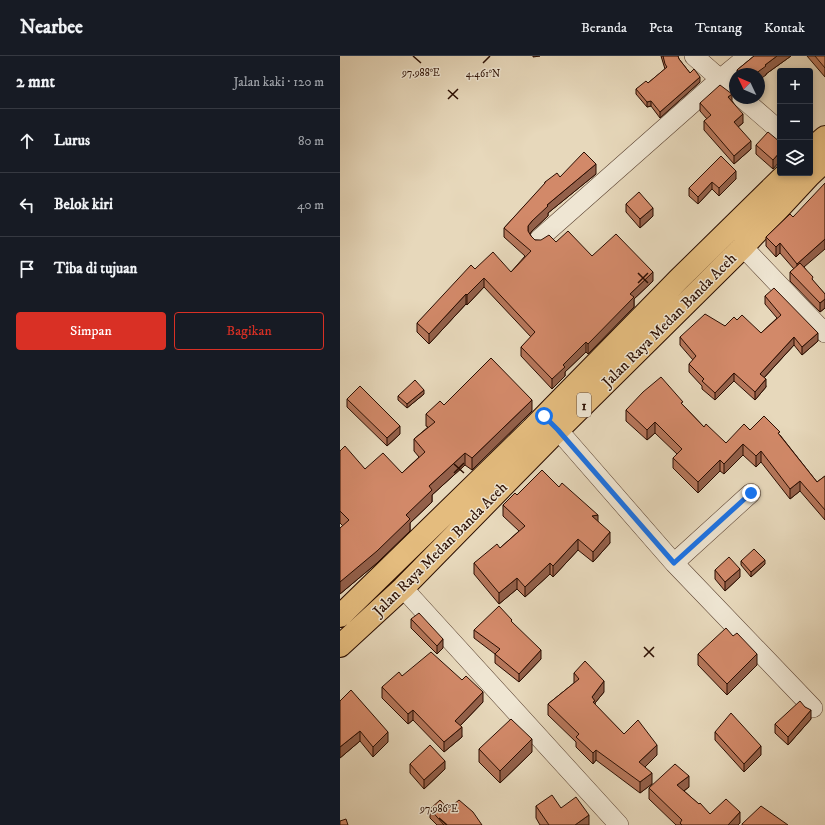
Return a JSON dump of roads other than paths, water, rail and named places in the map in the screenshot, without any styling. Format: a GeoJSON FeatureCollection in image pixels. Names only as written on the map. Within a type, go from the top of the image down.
{"type":"FeatureCollection","features":[{"type":"Feature","properties":{"kind":"highway"},"geometry":{"type":"LineString","coordinates":[[813,147],[825,137]]}},
{"type":"Feature","properties":{"kind":"highway","name":"Jalan Raya Medan Banda Aceh"},"geometry":{"type":"LineString","coordinates":[[346,611],[743,247],[809,176],[825,161]]}},
{"type":"Feature","properties":{"kind":"highway","name":"Jalan Raya Medan Banda Aceh"},"geometry":{"type":"LineString","coordinates":[[340,646],[403,588],[674,285],[784,176]]}},
{"type":"Feature","properties":{"kind":"highway"},"geometry":{"type":"LineString","coordinates":[[346,611],[366,622]]}},
{"type":"Feature","properties":{"kind":"street"},"geometry":{"type":"LineString","coordinates":[[694,56],[729,87]]}},
{"type":"Feature","properties":{"kind":"street"},"geometry":{"type":"LineString","coordinates":[[539,239],[745,57]]}},
{"type":"Feature","properties":{"kind":"street"},"geometry":{"type":"LineString","coordinates":[[749,104],[777,127]]}},
{"type":"Feature","properties":{"kind":"street"},"geometry":{"type":"LineString","coordinates":[[743,247],[825,333]]}},
{"type":"Feature","properties":{"kind":"street"},"geometry":{"type":"LineString","coordinates":[[551,423],[674,563],[814,708]]}},
{"type":"Feature","properties":{"kind":"street"},"geometry":{"type":"LineString","coordinates":[[674,563],[751,493]]}},
{"type":"Feature","properties":{"kind":"street"},"geometry":{"type":"LineString","coordinates":[[403,588],[620,825]]}}]}
